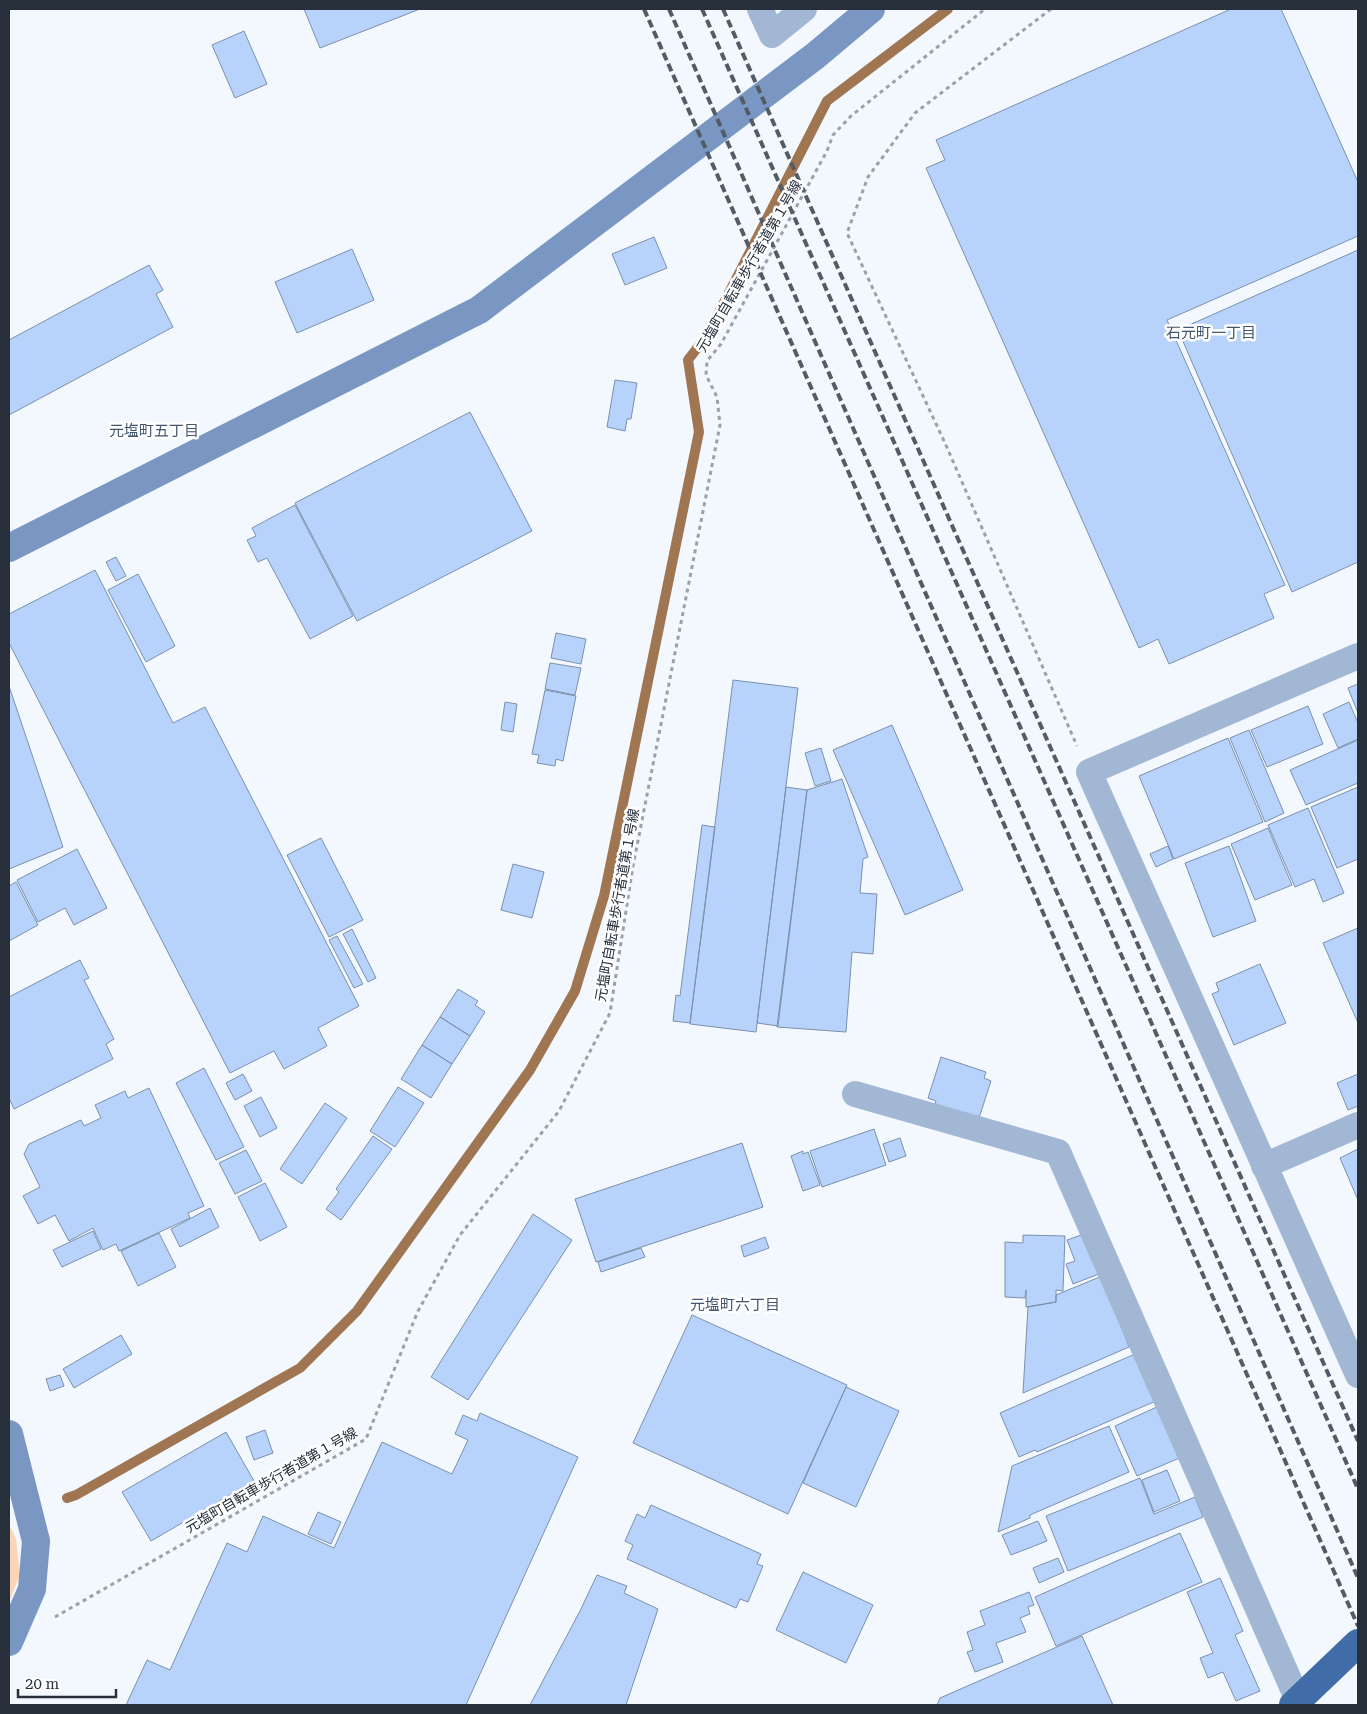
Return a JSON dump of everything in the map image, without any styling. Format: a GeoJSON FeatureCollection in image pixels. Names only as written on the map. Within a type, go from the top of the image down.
{"type":"FeatureCollection","features":[{"type":"Feature","properties":{"kind":"highway"},"geometry":{"type":"LineString","coordinates":[[1293,1705],[1358,1643]]}},
{"type":"Feature","properties":{"kind":"street"},"geometry":{"type":"LineString","coordinates":[[760,9],[772,36],[804,9]]}},
{"type":"Feature","properties":{"kind":"street"},"geometry":{"type":"LineString","coordinates":[[9,548],[478,310],[815,56],[871,9]]}},
{"type":"Feature","properties":{"kind":"street"},"geometry":{"type":"LineString","coordinates":[[1358,656],[1088,772],[1264,1166],[1351,1340],[1358,1375]]}},
{"type":"Feature","properties":{"kind":"street"},"geometry":{"type":"LineString","coordinates":[[855,1094],[1058,1152],[1300,1705]]}},
{"type":"Feature","properties":{"kind":"street"},"geometry":{"type":"LineString","coordinates":[[1264,1166],[1358,1125]]}},
{"type":"Feature","properties":{"kind":"street"},"geometry":{"type":"LineString","coordinates":[[9,1434],[15,1481],[36,1541],[32,1588],[9,1642]]}},
{"type":"Feature","properties":{"kind":"path","name":"元塩町自転車歩行者道第１号線"},"geometry":{"type":"LineString","coordinates":[[51,1619],[366,1438],[418,1311],[460,1235],[559,1111],[610,1013],[633,866],[720,425],[717,397],[706,375],[708,361],[721,344],[834,135],[851,116],[985,9]]}},
{"type":"Feature","properties":{"kind":"path"},"geometry":{"type":"LineString","coordinates":[[1051,9],[915,113],[868,177],[847,233],[945,443],[1088,772]]}},
{"type":"Feature","properties":{"kind":"shaded area"},"geometry":{"type":"Polygon","coordinates":[[[9,1524],[16,1539],[20,1575],[9,1602],[9,1524]]]}},
{"type":"Feature","properties":{"kind":"building"},"geometry":{"type":"Polygon","coordinates":[[[304,9],[420,9],[320,48],[304,9]]]}},
{"type":"Feature","properties":{"kind":"building"},"geometry":{"type":"Polygon","coordinates":[[[1231,9],[1281,9],[1358,182],[1358,236],[1167,320],[1285,585],[1264,594],[1274,618],[1169,664],[1158,639],[1139,648],[926,168],[945,160],[936,140],[1231,9]]]}},
{"type":"Feature","properties":{"kind":"building"},"geometry":{"type":"Polygon","coordinates":[[[244,31],[267,84],[235,98],[212,45],[244,31]]]}},
{"type":"Feature","properties":{"kind":"building"},"geometry":{"type":"Polygon","coordinates":[[[654,237],[667,268],[625,285],[612,254],[654,237]]]}},
{"type":"Feature","properties":{"kind":"building"},"geometry":{"type":"Polygon","coordinates":[[[352,249],[374,300],[297,333],[275,282],[352,249]]]}},
{"type":"Feature","properties":{"kind":"building"},"geometry":{"type":"Polygon","coordinates":[[[1358,250],[1358,562],[1292,592],[1178,330],[1358,250]]]}},
{"type":"Feature","properties":{"kind":"building"},"geometry":{"type":"Polygon","coordinates":[[[149,265],[163,290],[156,294],[173,327],[9,415],[9,340],[149,265]]]}},
{"type":"Feature","properties":{"kind":"building"},"geometry":{"type":"Polygon","coordinates":[[[615,380],[637,383],[631,419],[627,419],[625,431],[607,427],[615,380]]]}},
{"type":"Feature","properties":{"kind":"building"},"geometry":{"type":"Polygon","coordinates":[[[470,412],[532,531],[357,621],[295,503],[470,412]]]}},
{"type":"Feature","properties":{"kind":"building"},"geometry":{"type":"Polygon","coordinates":[[[295,505],[353,616],[310,639],[267,558],[258,562],[247,540],[256,536],[252,528],[295,505]]]}},
{"type":"Feature","properties":{"kind":"building"},"geometry":{"type":"Polygon","coordinates":[[[116,557],[126,576],[116,581],[106,562],[116,557]]]}},
{"type":"Feature","properties":{"kind":"building"},"geometry":{"type":"Polygon","coordinates":[[[95,570],[173,723],[205,707],[359,1006],[318,1028],[327,1046],[284,1069],[274,1051],[230,1073],[9,643],[9,614],[95,570]]]}},
{"type":"Feature","properties":{"kind":"building"},"geometry":{"type":"Polygon","coordinates":[[[138,574],[175,646],[146,662],[108,590],[138,574]]]}},
{"type":"Feature","properties":{"kind":"building"},"geometry":{"type":"Polygon","coordinates":[[[556,633],[586,639],[581,664],[551,658],[556,633]]]}},
{"type":"Feature","properties":{"kind":"building"},"geometry":{"type":"Polygon","coordinates":[[[550,663],[581,668],[575,695],[545,689],[550,663]]]}},
{"type":"Feature","properties":{"kind":"building"},"geometry":{"type":"Polygon","coordinates":[[[733,680],[798,688],[756,1032],[690,1024],[733,680]]]}},
{"type":"Feature","properties":{"kind":"building"},"geometry":{"type":"Polygon","coordinates":[[[1358,684],[1358,713],[1348,688],[1358,684]]]}},
{"type":"Feature","properties":{"kind":"building"},"geometry":{"type":"Polygon","coordinates":[[[9,686],[63,847],[9,869],[9,686]]]}},
{"type":"Feature","properties":{"kind":"building"},"geometry":{"type":"Polygon","coordinates":[[[545,690],[576,696],[563,761],[556,759],[555,766],[537,763],[539,755],[532,754],[545,690]]]}},
{"type":"Feature","properties":{"kind":"building"},"geometry":{"type":"Polygon","coordinates":[[[505,702],[517,704],[513,732],[501,730],[505,702]]]}},
{"type":"Feature","properties":{"kind":"building"},"geometry":{"type":"Polygon","coordinates":[[[1349,702],[1358,723],[1358,739],[1338,748],[1323,714],[1349,702]]]}},
{"type":"Feature","properties":{"kind":"building"},"geometry":{"type":"Polygon","coordinates":[[[1308,706],[1323,744],[1267,767],[1251,730],[1308,706]]]}},
{"type":"Feature","properties":{"kind":"building"},"geometry":{"type":"Polygon","coordinates":[[[892,725],[963,890],[905,915],[833,750],[892,725]]]}},
{"type":"Feature","properties":{"kind":"building"},"geometry":{"type":"Polygon","coordinates":[[[1249,730],[1284,813],[1265,822],[1230,738],[1249,730]]]}},
{"type":"Feature","properties":{"kind":"building"},"geometry":{"type":"Polygon","coordinates":[[[1228,738],[1263,822],[1174,859],[1139,776],[1228,738]]]}},
{"type":"Feature","properties":{"kind":"building"},"geometry":{"type":"Polygon","coordinates":[[[1358,740],[1358,783],[1306,805],[1290,770],[1358,740]]]}},
{"type":"Feature","properties":{"kind":"building"},"geometry":{"type":"Polygon","coordinates":[[[821,748],[831,781],[815,786],[805,753],[821,748]]]}},
{"type":"Feature","properties":{"kind":"building"},"geometry":{"type":"Polygon","coordinates":[[[842,779],[868,857],[863,859],[860,893],[877,894],[873,954],[852,952],[846,1032],[777,1027],[807,790],[842,779]]]}},
{"type":"Feature","properties":{"kind":"building"},"geometry":{"type":"Polygon","coordinates":[[[786,787],[807,790],[778,1026],[757,1023],[786,787]]]}},
{"type":"Feature","properties":{"kind":"building"},"geometry":{"type":"Polygon","coordinates":[[[1358,787],[1358,859],[1337,868],[1311,807],[1358,787]]]}},
{"type":"Feature","properties":{"kind":"building"},"geometry":{"type":"Polygon","coordinates":[[[1308,808],[1344,893],[1323,902],[1314,879],[1295,887],[1268,825],[1308,808]]]}},
{"type":"Feature","properties":{"kind":"building"},"geometry":{"type":"Polygon","coordinates":[[[702,825],[715,827],[690,1023],[673,1021],[676,995],[680,996],[702,825]]]}},
{"type":"Feature","properties":{"kind":"building"},"geometry":{"type":"Polygon","coordinates":[[[1268,828],[1292,885],[1255,900],[1231,844],[1268,828]]]}},
{"type":"Feature","properties":{"kind":"building"},"geometry":{"type":"Polygon","coordinates":[[[321,838],[363,920],[329,937],[287,855],[321,838]]]}},
{"type":"Feature","properties":{"kind":"building"},"geometry":{"type":"Polygon","coordinates":[[[1168,846],[1173,859],[1156,867],[1150,854],[1168,846]]]}},
{"type":"Feature","properties":{"kind":"building"},"geometry":{"type":"Polygon","coordinates":[[[1229,846],[1256,921],[1213,937],[1185,863],[1229,846]]]}},
{"type":"Feature","properties":{"kind":"building"},"geometry":{"type":"Polygon","coordinates":[[[77,849],[107,908],[74,925],[65,908],[38,922],[17,880],[77,849]]]}},
{"type":"Feature","properties":{"kind":"building"},"geometry":{"type":"Polygon","coordinates":[[[513,864],[544,872],[532,918],[501,910],[513,864]]]}},
{"type":"Feature","properties":{"kind":"building"},"geometry":{"type":"Polygon","coordinates":[[[16,882],[38,925],[9,941],[9,886],[16,882]]]}},
{"type":"Feature","properties":{"kind":"building"},"geometry":{"type":"Polygon","coordinates":[[[1358,928],[1358,1023],[1323,943],[1358,928]]]}},
{"type":"Feature","properties":{"kind":"building"},"geometry":{"type":"Polygon","coordinates":[[[352,929],[376,978],[368,982],[343,934],[352,929]]]}},
{"type":"Feature","properties":{"kind":"building"},"geometry":{"type":"Polygon","coordinates":[[[337,936],[363,984],[354,988],[329,940],[337,936]]]}},
{"type":"Feature","properties":{"kind":"building"},"geometry":{"type":"Polygon","coordinates":[[[80,960],[89,978],[84,980],[114,1039],[106,1044],[113,1059],[14,1109],[9,1098],[9,997],[80,960]]]}},
{"type":"Feature","properties":{"kind":"building"},"geometry":{"type":"Polygon","coordinates":[[[1260,964],[1286,1023],[1234,1045],[1212,994],[1219,991],[1216,983],[1260,964]]]}},
{"type":"Feature","properties":{"kind":"building"},"geometry":{"type":"Polygon","coordinates":[[[458,989],[478,1001],[475,1005],[485,1012],[470,1036],[440,1017],[458,989]]]}},
{"type":"Feature","properties":{"kind":"building"},"geometry":{"type":"Polygon","coordinates":[[[440,1017],[470,1036],[452,1064],[422,1045],[440,1017]]]}},
{"type":"Feature","properties":{"kind":"building"},"geometry":{"type":"Polygon","coordinates":[[[422,1045],[452,1064],[431,1098],[401,1079],[422,1045]]]}},
{"type":"Feature","properties":{"kind":"building"},"geometry":{"type":"Polygon","coordinates":[[[941,1057],[986,1072],[984,1078],[991,1081],[979,1118],[935,1104],[936,1101],[928,1098],[941,1057]]]}},
{"type":"Feature","properties":{"kind":"building"},"geometry":{"type":"Polygon","coordinates":[[[204,1068],[244,1147],[216,1160],[176,1083],[204,1068]]]}},
{"type":"Feature","properties":{"kind":"building"},"geometry":{"type":"Polygon","coordinates":[[[243,1074],[252,1091],[235,1100],[226,1083],[243,1074]]]}},
{"type":"Feature","properties":{"kind":"building"},"geometry":{"type":"Polygon","coordinates":[[[1358,1074],[1358,1106],[1348,1110],[1337,1083],[1358,1074]]]}},
{"type":"Feature","properties":{"kind":"building"},"geometry":{"type":"Polygon","coordinates":[[[398,1087],[424,1103],[395,1147],[370,1131],[398,1087]]]}},
{"type":"Feature","properties":{"kind":"building"},"geometry":{"type":"Polygon","coordinates":[[[149,1088],[204,1206],[188,1213],[190,1218],[119,1251],[116,1244],[103,1250],[93,1228],[69,1241],[55,1215],[38,1224],[23,1196],[40,1187],[24,1154],[29,1144],[81,1120],[84,1126],[101,1118],[95,1105],[125,1091],[128,1098],[149,1088]]]}},
{"type":"Feature","properties":{"kind":"building"},"geometry":{"type":"Polygon","coordinates":[[[261,1097],[277,1128],[260,1137],[244,1106],[261,1097]]]}},
{"type":"Feature","properties":{"kind":"building"},"geometry":{"type":"Polygon","coordinates":[[[325,1103],[347,1118],[302,1184],[280,1169],[325,1103]]]}},
{"type":"Feature","properties":{"kind":"building"},"geometry":{"type":"Polygon","coordinates":[[[874,1129],[886,1165],[822,1187],[810,1151],[874,1129]]]}},
{"type":"Feature","properties":{"kind":"building"},"geometry":{"type":"Polygon","coordinates":[[[373,1136],[392,1149],[341,1220],[326,1209],[339,1192],[336,1189],[373,1136]]]}},
{"type":"Feature","properties":{"kind":"building"},"geometry":{"type":"Polygon","coordinates":[[[900,1138],[906,1156],[889,1162],[883,1144],[900,1138]]]}},
{"type":"Feature","properties":{"kind":"building"},"geometry":{"type":"Polygon","coordinates":[[[742,1143],[763,1207],[596,1262],[575,1199],[742,1143]]]}},
{"type":"Feature","properties":{"kind":"building"},"geometry":{"type":"Polygon","coordinates":[[[1358,1149],[1358,1200],[1340,1158],[1358,1149]]]}},
{"type":"Feature","properties":{"kind":"building"},"geometry":{"type":"Polygon","coordinates":[[[246,1150],[262,1181],[235,1194],[219,1163],[246,1150]]]}},
{"type":"Feature","properties":{"kind":"building"},"geometry":{"type":"Polygon","coordinates":[[[803,1151],[803,1154],[808,1152],[820,1185],[803,1191],[791,1156],[803,1151]]]}},
{"type":"Feature","properties":{"kind":"building"},"geometry":{"type":"Polygon","coordinates":[[[265,1183],[287,1227],[260,1241],[238,1197],[265,1183]]]}},
{"type":"Feature","properties":{"kind":"building"},"geometry":{"type":"Polygon","coordinates":[[[210,1208],[219,1227],[180,1247],[171,1229],[210,1208]]]}},
{"type":"Feature","properties":{"kind":"building"},"geometry":{"type":"Polygon","coordinates":[[[533,1214],[572,1240],[468,1400],[431,1377],[533,1214]]]}},
{"type":"Feature","properties":{"kind":"building"},"geometry":{"type":"Polygon","coordinates":[[[93,1231],[101,1249],[62,1267],[53,1250],[93,1231]]]}},
{"type":"Feature","properties":{"kind":"building"},"geometry":{"type":"Polygon","coordinates":[[[159,1233],[176,1267],[138,1286],[121,1251],[159,1233]]]}},
{"type":"Feature","properties":{"kind":"building"},"geometry":{"type":"Polygon","coordinates":[[[1084,1234],[1099,1274],[1073,1284],[1066,1264],[1075,1261],[1067,1240],[1084,1234]]]}},
{"type":"Feature","properties":{"kind":"building"},"geometry":{"type":"Polygon","coordinates":[[[1023,1235],[1065,1236],[1063,1291],[1056,1290],[1056,1302],[1026,1307],[1026,1290],[1025,1298],[1005,1297],[1005,1242],[1023,1243],[1023,1235]]]}},
{"type":"Feature","properties":{"kind":"building"},"geometry":{"type":"Polygon","coordinates":[[[765,1237],[769,1248],[744,1257],[741,1246],[765,1237]]]}},
{"type":"Feature","properties":{"kind":"building"},"geometry":{"type":"Polygon","coordinates":[[[641,1248],[645,1257],[601,1272],[598,1262],[641,1248]]]}},
{"type":"Feature","properties":{"kind":"building"},"geometry":{"type":"Polygon","coordinates":[[[1102,1276],[1129,1347],[1023,1393],[1028,1307],[1056,1302],[1056,1295],[1102,1276]]]}},
{"type":"Feature","properties":{"kind":"building"},"geometry":{"type":"Polygon","coordinates":[[[692,1315],[847,1385],[788,1514],[633,1443],[692,1315]]]}},
{"type":"Feature","properties":{"kind":"building"},"geometry":{"type":"Polygon","coordinates":[[[121,1335],[132,1354],[74,1388],[63,1369],[121,1335]]]}},
{"type":"Feature","properties":{"kind":"building"},"geometry":{"type":"Polygon","coordinates":[[[1135,1354],[1156,1401],[1037,1452],[1035,1450],[1019,1457],[1000,1413],[1135,1354]]]}},
{"type":"Feature","properties":{"kind":"building"},"geometry":{"type":"Polygon","coordinates":[[[60,1375],[64,1386],[50,1391],[46,1379],[60,1375]]]}},
{"type":"Feature","properties":{"kind":"building"},"geometry":{"type":"Polygon","coordinates":[[[846,1387],[899,1411],[856,1507],[803,1483],[846,1387]]]}},
{"type":"Feature","properties":{"kind":"building"},"geometry":{"type":"Polygon","coordinates":[[[1159,1406],[1182,1457],[1137,1476],[1115,1426],[1159,1406]]]}},
{"type":"Feature","properties":{"kind":"building"},"geometry":{"type":"Polygon","coordinates":[[[480,1413],[578,1457],[466,1705],[126,1705],[147,1660],[170,1670],[227,1543],[247,1552],[263,1516],[334,1548],[382,1442],[452,1474],[468,1440],[455,1434],[463,1415],[477,1421],[480,1413]]]}},
{"type":"Feature","properties":{"kind":"building"},"geometry":{"type":"Polygon","coordinates":[[[1109,1426],[1129,1472],[1030,1515],[1030,1518],[998,1532],[1012,1466],[1109,1426]]]}},
{"type":"Feature","properties":{"kind":"building"},"geometry":{"type":"Polygon","coordinates":[[[265,1430],[273,1453],[254,1460],[246,1437],[265,1430]]]}},
{"type":"Feature","properties":{"kind":"building"},"geometry":{"type":"Polygon","coordinates":[[[226,1432],[254,1481],[151,1541],[122,1492],[226,1432]]]}},
{"type":"Feature","properties":{"kind":"building"},"geometry":{"type":"Polygon","coordinates":[[[1167,1470],[1180,1501],[1154,1512],[1142,1480],[1167,1470]]]}},
{"type":"Feature","properties":{"kind":"building"},"geometry":{"type":"Polygon","coordinates":[[[1140,1478],[1154,1514],[1195,1497],[1203,1517],[1068,1571],[1046,1516],[1140,1478]]]}},
{"type":"Feature","properties":{"kind":"building"},"geometry":{"type":"Polygon","coordinates":[[[651,1505],[761,1554],[757,1564],[763,1566],[748,1602],[740,1599],[736,1608],[627,1559],[633,1545],[625,1541],[637,1514],[645,1518],[651,1505]]]}},
{"type":"Feature","properties":{"kind":"building"},"geometry":{"type":"Polygon","coordinates":[[[318,1512],[341,1522],[331,1544],[308,1534],[318,1512]]]}},
{"type":"Feature","properties":{"kind":"building"},"geometry":{"type":"Polygon","coordinates":[[[1038,1521],[1047,1541],[1011,1555],[1002,1535],[1038,1521]]]}},
{"type":"Feature","properties":{"kind":"building"},"geometry":{"type":"Polygon","coordinates":[[[1180,1533],[1202,1582],[1056,1646],[1035,1597],[1180,1533]]]}},
{"type":"Feature","properties":{"kind":"building"},"geometry":{"type":"Polygon","coordinates":[[[1058,1558],[1064,1572],[1039,1583],[1033,1568],[1058,1558]]]}},
{"type":"Feature","properties":{"kind":"building"},"geometry":{"type":"Polygon","coordinates":[[[803,1572],[873,1605],[846,1663],[776,1630],[803,1572]]]}},
{"type":"Feature","properties":{"kind":"building"},"geometry":{"type":"Polygon","coordinates":[[[597,1575],[627,1586],[624,1593],[658,1609],[626,1705],[530,1705],[580,1611],[597,1575]]]}},
{"type":"Feature","properties":{"kind":"building"},"geometry":{"type":"Polygon","coordinates":[[[1220,1578],[1243,1631],[1235,1635],[1260,1691],[1236,1701],[1223,1672],[1208,1678],[1200,1658],[1213,1653],[1187,1592],[1220,1578]]]}},
{"type":"Feature","properties":{"kind":"building"},"geometry":{"type":"Polygon","coordinates":[[[1029,1592],[1034,1605],[1028,1607],[1030,1614],[1020,1618],[1026,1632],[996,1643],[1003,1662],[975,1672],[967,1652],[973,1650],[967,1632],[985,1625],[980,1611],[1029,1592]]]}},
{"type":"Feature","properties":{"kind":"building"},"geometry":{"type":"Polygon","coordinates":[[[1082,1636],[1113,1705],[937,1705],[940,1698],[1082,1636]]]}},
{"type":"Feature","properties":{"kind":"waterway"},"geometry":{"type":"LineString","coordinates":[[67,1498],[76,1495],[300,1368],[357,1311],[530,1070],[575,991],[604,896],[699,432],[688,360],[708,334],[827,101],[948,9]]}},
{"type":"Feature","properties":{"kind":"railway"},"geometry":{"type":"LineString","coordinates":[[644,9],[1358,1626]]}},
{"type":"Feature","properties":{"kind":"railway"},"geometry":{"type":"LineString","coordinates":[[669,9],[1358,1578]]}},
{"type":"Feature","properties":{"kind":"railway"},"geometry":{"type":"LineString","coordinates":[[702,9],[1358,1489]]}},
{"type":"Feature","properties":{"kind":"railway"},"geometry":{"type":"LineString","coordinates":[[723,9],[1358,1441]]}},
{"type":"Feature","properties":{"kind":"district","name":"石元町一丁目"},"geometry":{"type":"Point","coordinates":[1211,333]}},
{"type":"Feature","properties":{"kind":"district","name":"元塩町五丁目"},"geometry":{"type":"Point","coordinates":[154,431]}},
{"type":"Feature","properties":{"kind":"district","name":"元塩町六丁目"},"geometry":{"type":"Point","coordinates":[735,1305]}}]}
